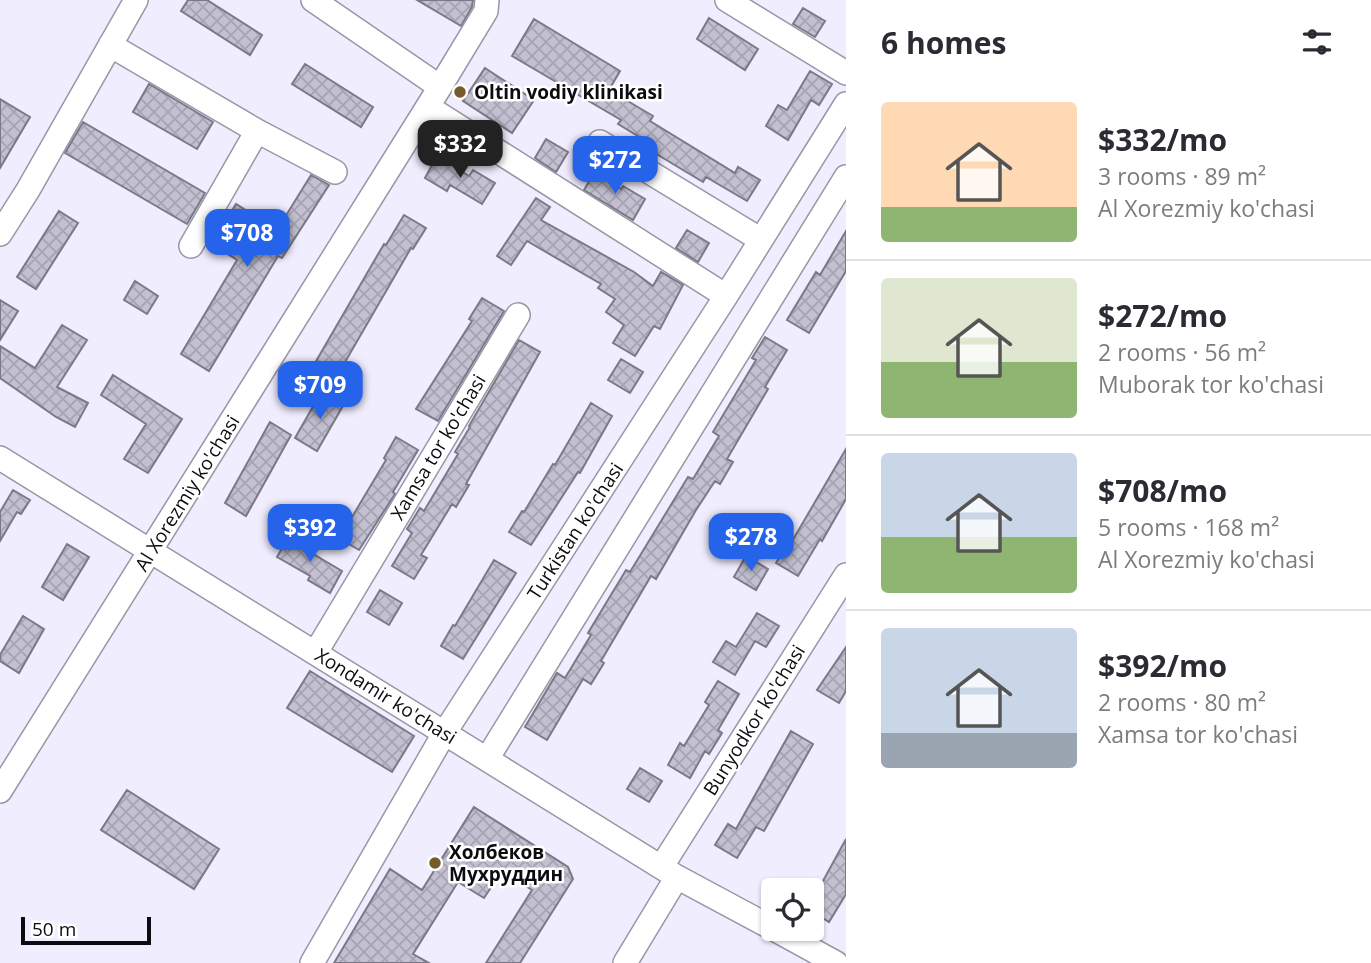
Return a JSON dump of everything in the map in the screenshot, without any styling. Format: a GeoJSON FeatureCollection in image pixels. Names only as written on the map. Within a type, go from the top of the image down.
{"type":"FeatureCollection","features":[{"type":"Feature","properties":{"kind":"street"},"geometry":{"type":"LineString","coordinates":[[0,234],[136,0]]}},
{"type":"Feature","properties":{"kind":"street"},"geometry":{"type":"LineString","coordinates":[[313,0],[434,97],[726,296]]}},
{"type":"Feature","properties":{"kind":"street","name":"Al Xorezmiy ko'chasi"},"geometry":{"type":"LineString","coordinates":[[0,791],[434,97],[486,11],[487,0]]}},
{"type":"Feature","properties":{"kind":"street"},"geometry":{"type":"LineString","coordinates":[[727,0],[846,73]]}},
{"type":"Feature","properties":{"kind":"street"},"geometry":{"type":"LineString","coordinates":[[110,45],[257,131],[335,172]]}},
{"type":"Feature","properties":{"kind":"street","name":"Turkistan ko'chasi"},"geometry":{"type":"LineString","coordinates":[[312,963],[445,733],[846,104]]}},
{"type":"Feature","properties":{"kind":"street"},"geometry":{"type":"LineString","coordinates":[[191,246],[257,131]]}},
{"type":"Feature","properties":{"kind":"street"},"geometry":{"type":"LineString","coordinates":[[600,142],[761,240]]}},
{"type":"Feature","properties":{"kind":"street"},"geometry":{"type":"LineString","coordinates":[[487,759],[846,177]]}},
{"type":"Feature","properties":{"kind":"street","name":"Xamsa tor ko'chasi"},"geometry":{"type":"LineString","coordinates":[[316,652],[518,315]]}},
{"type":"Feature","properties":{"kind":"street","name":"Xondamir ko'chasi"},"geometry":{"type":"LineString","coordinates":[[0,458],[669,871],[761,922]]}},
{"type":"Feature","properties":{"kind":"street","name":"Bunyodkor ko'chasi"},"geometry":{"type":"LineString","coordinates":[[625,963],[669,871],[846,575]]}},
{"type":"Feature","properties":{"kind":"street","name":"Xondamir ko'chasi"},"geometry":{"type":"LineString","coordinates":[[796,941],[836,963]]}},
{"type":"Feature","properties":{"kind":"building"},"geometry":{"type":"Polygon","coordinates":[[[188,0],[207,0],[262,35],[250,55],[181,11],[188,0]]]}},
{"type":"Feature","properties":{"kind":"building"},"geometry":{"type":"Polygon","coordinates":[[[417,0],[473,0],[461,26],[417,0]]]}},
{"type":"Feature","properties":{"kind":"building"},"geometry":{"type":"Polygon","coordinates":[[[803,8],[825,21],[815,37],[793,24],[803,8]]]}},
{"type":"Feature","properties":{"kind":"building"},"geometry":{"type":"Polygon","coordinates":[[[709,18],[758,49],[745,70],[697,39],[709,18]]]}},
{"type":"Feature","properties":{"kind":"building"},"geometry":{"type":"Polygon","coordinates":[[[534,19],[620,71],[609,90],[653,116],[650,121],[735,173],[738,167],[760,180],[747,201],[706,177],[703,182],[643,146],[646,141],[618,124],[621,120],[512,56],[534,19]]]}},
{"type":"Feature","properties":{"kind":"building"},"geometry":{"type":"Polygon","coordinates":[[[305,64],[373,107],[361,127],[292,84],[305,64]]]}},
{"type":"Feature","properties":{"kind":"building"},"geometry":{"type":"Polygon","coordinates":[[[485,68],[534,100],[512,133],[463,101],[485,68]]]}},
{"type":"Feature","properties":{"kind":"building"},"geometry":{"type":"Polygon","coordinates":[[[810,71],[832,84],[819,105],[811,100],[788,140],[766,126],[778,105],[787,110],[810,71]]]}},
{"type":"Feature","properties":{"kind":"building"},"geometry":{"type":"Polygon","coordinates":[[[149,84],[213,122],[197,149],[133,112],[149,84]]]}},
{"type":"Feature","properties":{"kind":"building"},"geometry":{"type":"Polygon","coordinates":[[[0,99],[30,117],[0,168],[0,99]]]}},
{"type":"Feature","properties":{"kind":"building"},"geometry":{"type":"Polygon","coordinates":[[[83,122],[205,193],[187,224],[65,153],[83,122]]]}},
{"type":"Feature","properties":{"kind":"building"},"geometry":{"type":"Polygon","coordinates":[[[546,139],[568,152],[556,172],[535,158],[546,139]]]}},
{"type":"Feature","properties":{"kind":"building"},"geometry":{"type":"Polygon","coordinates":[[[437,156],[469,176],[473,170],[495,183],[482,204],[450,185],[447,191],[425,178],[437,156]]]}},
{"type":"Feature","properties":{"kind":"building"},"geometry":{"type":"Polygon","coordinates":[[[594,173],[645,199],[633,220],[584,190],[594,173]]]}},
{"type":"Feature","properties":{"kind":"building"},"geometry":{"type":"Polygon","coordinates":[[[311,175],[329,185],[282,258],[278,256],[209,371],[181,354],[237,260],[212,244],[236,204],[277,230],[311,175]]]}},
{"type":"Feature","properties":{"kind":"building"},"geometry":{"type":"Polygon","coordinates":[[[536,198],[550,207],[541,220],[634,272],[653,286],[661,272],[683,285],[660,329],[654,326],[635,356],[613,343],[624,325],[606,312],[615,299],[598,288],[601,284],[527,241],[511,265],[497,256],[536,198]]]}},
{"type":"Feature","properties":{"kind":"building"},"geometry":{"type":"Polygon","coordinates":[[[59,211],[78,223],[36,289],[17,277],[59,211]]]}},
{"type":"Feature","properties":{"kind":"building"},"geometry":{"type":"Polygon","coordinates":[[[404,215],[426,228],[413,249],[411,248],[337,376],[315,363],[384,244],[386,245],[404,215]]]}},
{"type":"Feature","properties":{"kind":"building"},"geometry":{"type":"Polygon","coordinates":[[[687,230],[709,243],[698,262],[676,248],[687,230]]]}},
{"type":"Feature","properties":{"kind":"building"},"geometry":{"type":"Polygon","coordinates":[[[846,231],[846,271],[809,333],[787,320],[816,272],[820,275],[846,231]]]}},
{"type":"Feature","properties":{"kind":"building"},"geometry":{"type":"Polygon","coordinates":[[[135,281],[158,296],[147,314],[124,300],[135,281]]]}},
{"type":"Feature","properties":{"kind":"building"},"geometry":{"type":"Polygon","coordinates":[[[482,298],[504,311],[438,421],[416,409],[472,321],[469,319],[482,298]]]}},
{"type":"Feature","properties":{"kind":"building"},"geometry":{"type":"Polygon","coordinates":[[[0,300],[18,311],[0,340],[0,300]]]}},
{"type":"Feature","properties":{"kind":"building"},"geometry":{"type":"Polygon","coordinates":[[[62,325],[87,340],[57,387],[88,403],[75,427],[0,378],[0,346],[35,368],[62,325]]]}},
{"type":"Feature","properties":{"kind":"building"},"geometry":{"type":"Polygon","coordinates":[[[765,337],[787,350],[765,387],[768,389],[727,459],[733,462],[720,484],[715,481],[656,579],[651,576],[601,661],[604,663],[591,684],[583,679],[547,740],[525,727],[557,673],[565,678],[591,635],[588,633],[626,570],[630,572],[688,477],[693,479],[719,436],[713,432],[756,360],[752,358],[765,337]]]}},
{"type":"Feature","properties":{"kind":"building"},"geometry":{"type":"Polygon","coordinates":[[[519,340],[540,352],[466,484],[469,485],[456,507],[452,504],[421,555],[427,558],[414,579],[392,566],[412,533],[407,529],[420,508],[424,511],[458,454],[455,452],[519,340]]]}},
{"type":"Feature","properties":{"kind":"building"},"geometry":{"type":"Polygon","coordinates":[[[621,359],[643,372],[630,393],[608,380],[621,359]]]}},
{"type":"Feature","properties":{"kind":"building"},"geometry":{"type":"Polygon","coordinates":[[[113,375],[182,419],[148,473],[124,459],[146,424],[101,395],[113,375]]]}},
{"type":"Feature","properties":{"kind":"building"},"geometry":{"type":"Polygon","coordinates":[[[322,391],[344,404],[317,451],[295,438],[322,391]]]}},
{"type":"Feature","properties":{"kind":"building"},"geometry":{"type":"Polygon","coordinates":[[[591,403],[612,416],[580,473],[578,472],[531,545],[509,532],[553,464],[555,465],[591,403]]]}},
{"type":"Feature","properties":{"kind":"building"},"geometry":{"type":"Polygon","coordinates":[[[270,422],[291,435],[246,516],[225,503],[270,422]]]}},
{"type":"Feature","properties":{"kind":"building"},"geometry":{"type":"Polygon","coordinates":[[[396,437],[418,450],[393,492],[395,494],[359,550],[337,537],[386,460],[384,458],[396,437]]]}},
{"type":"Feature","properties":{"kind":"building"},"geometry":{"type":"Polygon","coordinates":[[[846,449],[846,499],[798,576],[776,563],[789,542],[791,543],[846,449]]]}},
{"type":"Feature","properties":{"kind":"building"},"geometry":{"type":"Polygon","coordinates":[[[13,490],[30,500],[21,514],[17,512],[0,541],[0,512],[13,490]]]}},
{"type":"Feature","properties":{"kind":"building"},"geometry":{"type":"Polygon","coordinates":[[[290,535],[312,548],[310,552],[342,571],[330,593],[308,580],[310,576],[277,557],[290,535]]]}},
{"type":"Feature","properties":{"kind":"building"},"geometry":{"type":"Polygon","coordinates":[[[67,544],[89,557],[63,600],[42,587],[67,544]]]}},
{"type":"Feature","properties":{"kind":"building"},"geometry":{"type":"Polygon","coordinates":[[[746,556],[768,569],[756,590],[734,577],[746,556]]]}},
{"type":"Feature","properties":{"kind":"building"},"geometry":{"type":"Polygon","coordinates":[[[494,560],[516,573],[463,659],[441,646],[494,560]]]}},
{"type":"Feature","properties":{"kind":"building"},"geometry":{"type":"Polygon","coordinates":[[[380,590],[402,603],[389,625],[367,612],[380,590]]]}},
{"type":"Feature","properties":{"kind":"building"},"geometry":{"type":"Polygon","coordinates":[[[757,613],[779,626],[766,647],[755,641],[735,675],[713,662],[726,641],[736,647],[757,613]]]}},
{"type":"Feature","properties":{"kind":"building"},"geometry":{"type":"Polygon","coordinates":[[[23,616],[44,629],[19,673],[0,661],[0,655],[23,616]]]}},
{"type":"Feature","properties":{"kind":"building"},"geometry":{"type":"Polygon","coordinates":[[[846,647],[846,691],[839,703],[817,690],[846,647]]]}},
{"type":"Feature","properties":{"kind":"building"},"geometry":{"type":"Polygon","coordinates":[[[310,671],[414,736],[392,772],[287,708],[310,671]]]}},
{"type":"Feature","properties":{"kind":"building"},"geometry":{"type":"Polygon","coordinates":[[[718,681],[739,694],[718,730],[722,733],[709,754],[705,751],[690,778],[668,765],[680,743],[684,746],[709,705],[705,702],[718,681]]]}},
{"type":"Feature","properties":{"kind":"building"},"geometry":{"type":"Polygon","coordinates":[[[791,731],[813,744],[764,831],[756,827],[737,858],[715,845],[728,824],[736,829],[791,731]]]}},
{"type":"Feature","properties":{"kind":"building"},"geometry":{"type":"Polygon","coordinates":[[[640,768],[662,781],[649,802],[627,789],[640,768]]]}},
{"type":"Feature","properties":{"kind":"building"},"geometry":{"type":"Polygon","coordinates":[[[127,790],[219,849],[194,889],[101,830],[127,790]]]}},
{"type":"Feature","properties":{"kind":"building"},"geometry":{"type":"Polygon","coordinates":[[[474,807],[568,867],[573,879],[520,963],[486,963],[532,890],[502,871],[484,898],[458,882],[413,954],[429,963],[334,963],[390,869],[422,890],[474,807]]]}},
{"type":"Feature","properties":{"kind":"building"},"geometry":{"type":"Polygon","coordinates":[[[846,839],[846,894],[829,922],[824,919],[824,879],[846,839]]]}},
{"type":"Feature","properties":{"kind":"place","name":"Oltin vodiy klinikasi"},"geometry":{"type":"Point","coordinates":[460,92]}},
{"type":"Feature","properties":{"kind":"place","name":"Холбеков Мухруддин"},"geometry":{"type":"Point","coordinates":[435,863]}}]}
